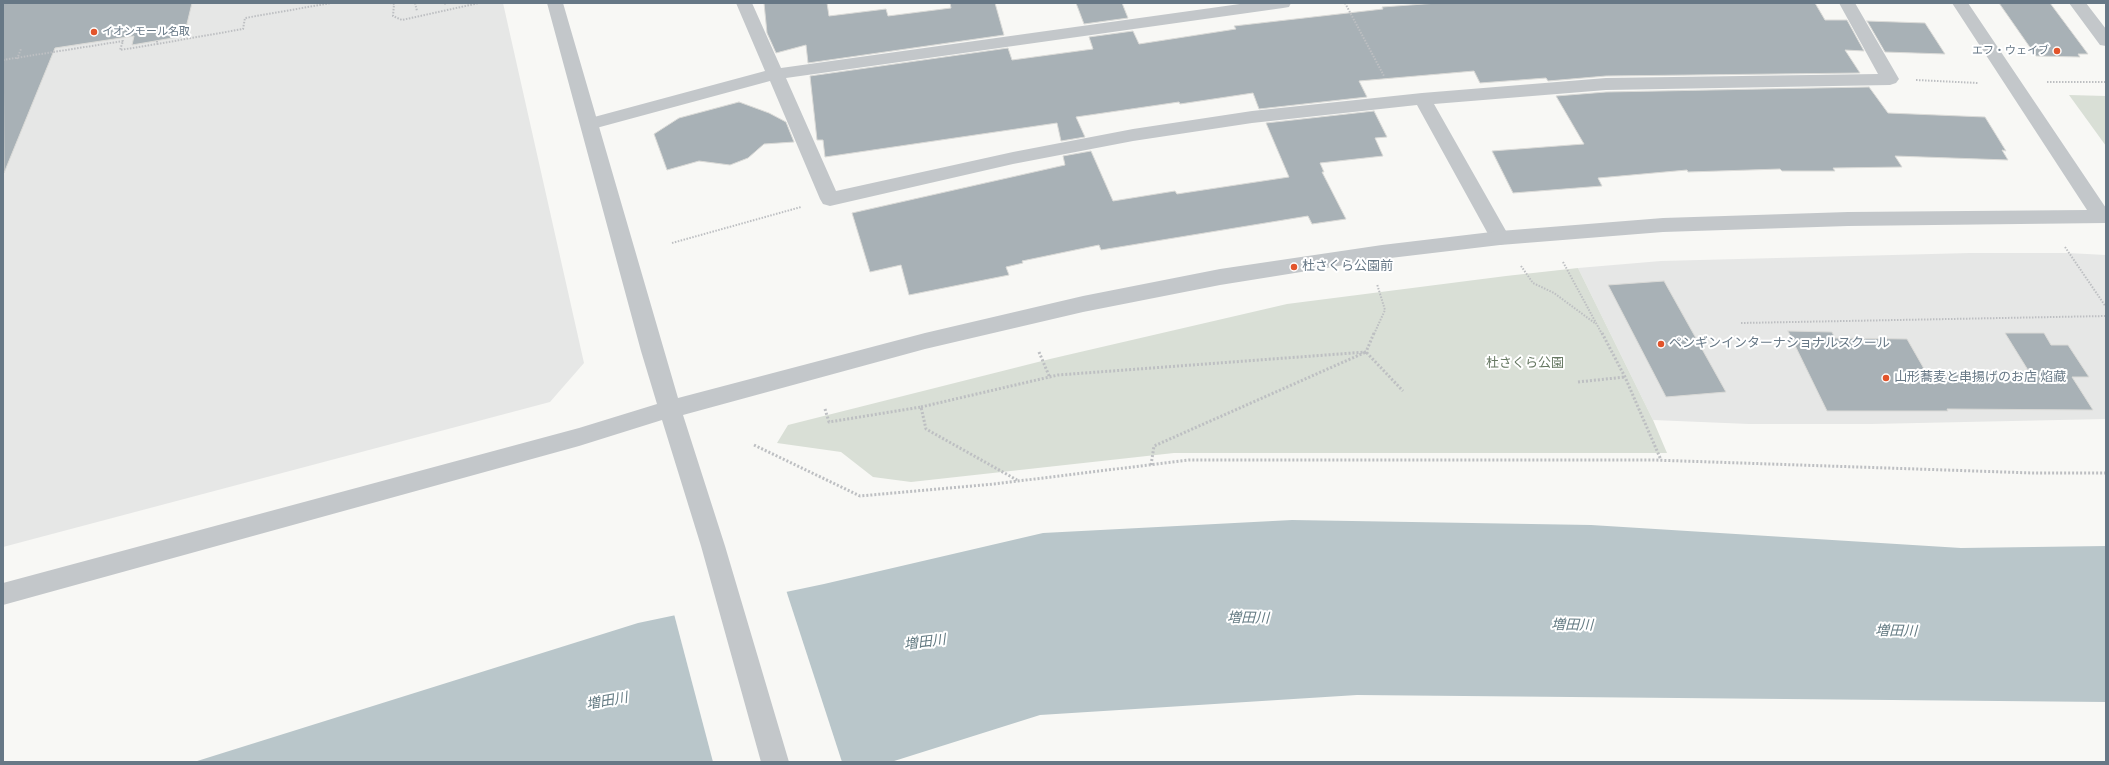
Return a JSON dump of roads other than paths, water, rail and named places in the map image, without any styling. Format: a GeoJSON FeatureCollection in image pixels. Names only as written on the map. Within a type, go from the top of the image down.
{"type":"FeatureCollection","features":[{"type":"Feature","properties":{"kind":"street"},"geometry":{"type":"LineString","coordinates":[[555,3],[670,409],[713,546],[775,762]]}},
{"type":"Feature","properties":{"kind":"street"},"geometry":{"type":"LineString","coordinates":[[744,3],[830,199],[1013,158],[1133,135],[1252,117],[1397,101],[1606,84],[1890,79],[1847,3]]}},
{"type":"Feature","properties":{"kind":"street"},"geometry":{"type":"LineString","coordinates":[[589,124],[636,110],[776,74],[1283,3]]}},
{"type":"Feature","properties":{"kind":"street"},"geometry":{"type":"LineString","coordinates":[[1960,3],[2104,217]]}},
{"type":"Feature","properties":{"kind":"street"},"geometry":{"type":"LineString","coordinates":[[2077,3],[2106,41]]}},
{"type":"Feature","properties":{"kind":"street"},"geometry":{"type":"LineString","coordinates":[[1422,99],[1500,238]]}},
{"type":"Feature","properties":{"kind":"street"},"geometry":{"type":"LineString","coordinates":[[3,594],[579,437],[670,409],[925,341],[1083,304],[1220,277],[1382,252],[1500,238],[1698,223],[1848,219],[2104,217]]}},
{"type":"Feature","properties":{"kind":"water","name":"増田川"},"geometry":{"type":"Polygon","coordinates":[[[1292,520],[1591,525],[1961,548],[2106,546],[2106,702],[1357,695],[1040,715],[891,762],[194,762],[638,623],[824,584],[1043,533],[1292,520]]]}},
{"type":"Feature","properties":{"kind":"place","name":"イオンモール名取"},"geometry":{"type":"Point","coordinates":[94,32]}},
{"type":"Feature","properties":{"kind":"place","name":"エフ・ウェイブ"},"geometry":{"type":"Point","coordinates":[2057,51]}},
{"type":"Feature","properties":{"kind":"place","name":"杜さくら公園前"},"geometry":{"type":"Point","coordinates":[1294,267]}},
{"type":"Feature","properties":{"kind":"place","name":"ペンギンインターナショナルスクール"},"geometry":{"type":"Point","coordinates":[1661,344]}},
{"type":"Feature","properties":{"kind":"place","name":"山形蕎麦と串揚げのお店 焰藏"},"geometry":{"type":"Point","coordinates":[1886,378]}},
{"type":"Feature","properties":{"kind":"park label","name":"杜さくら公園"},"geometry":{"type":"Point","coordinates":[1525,364]}}]}
